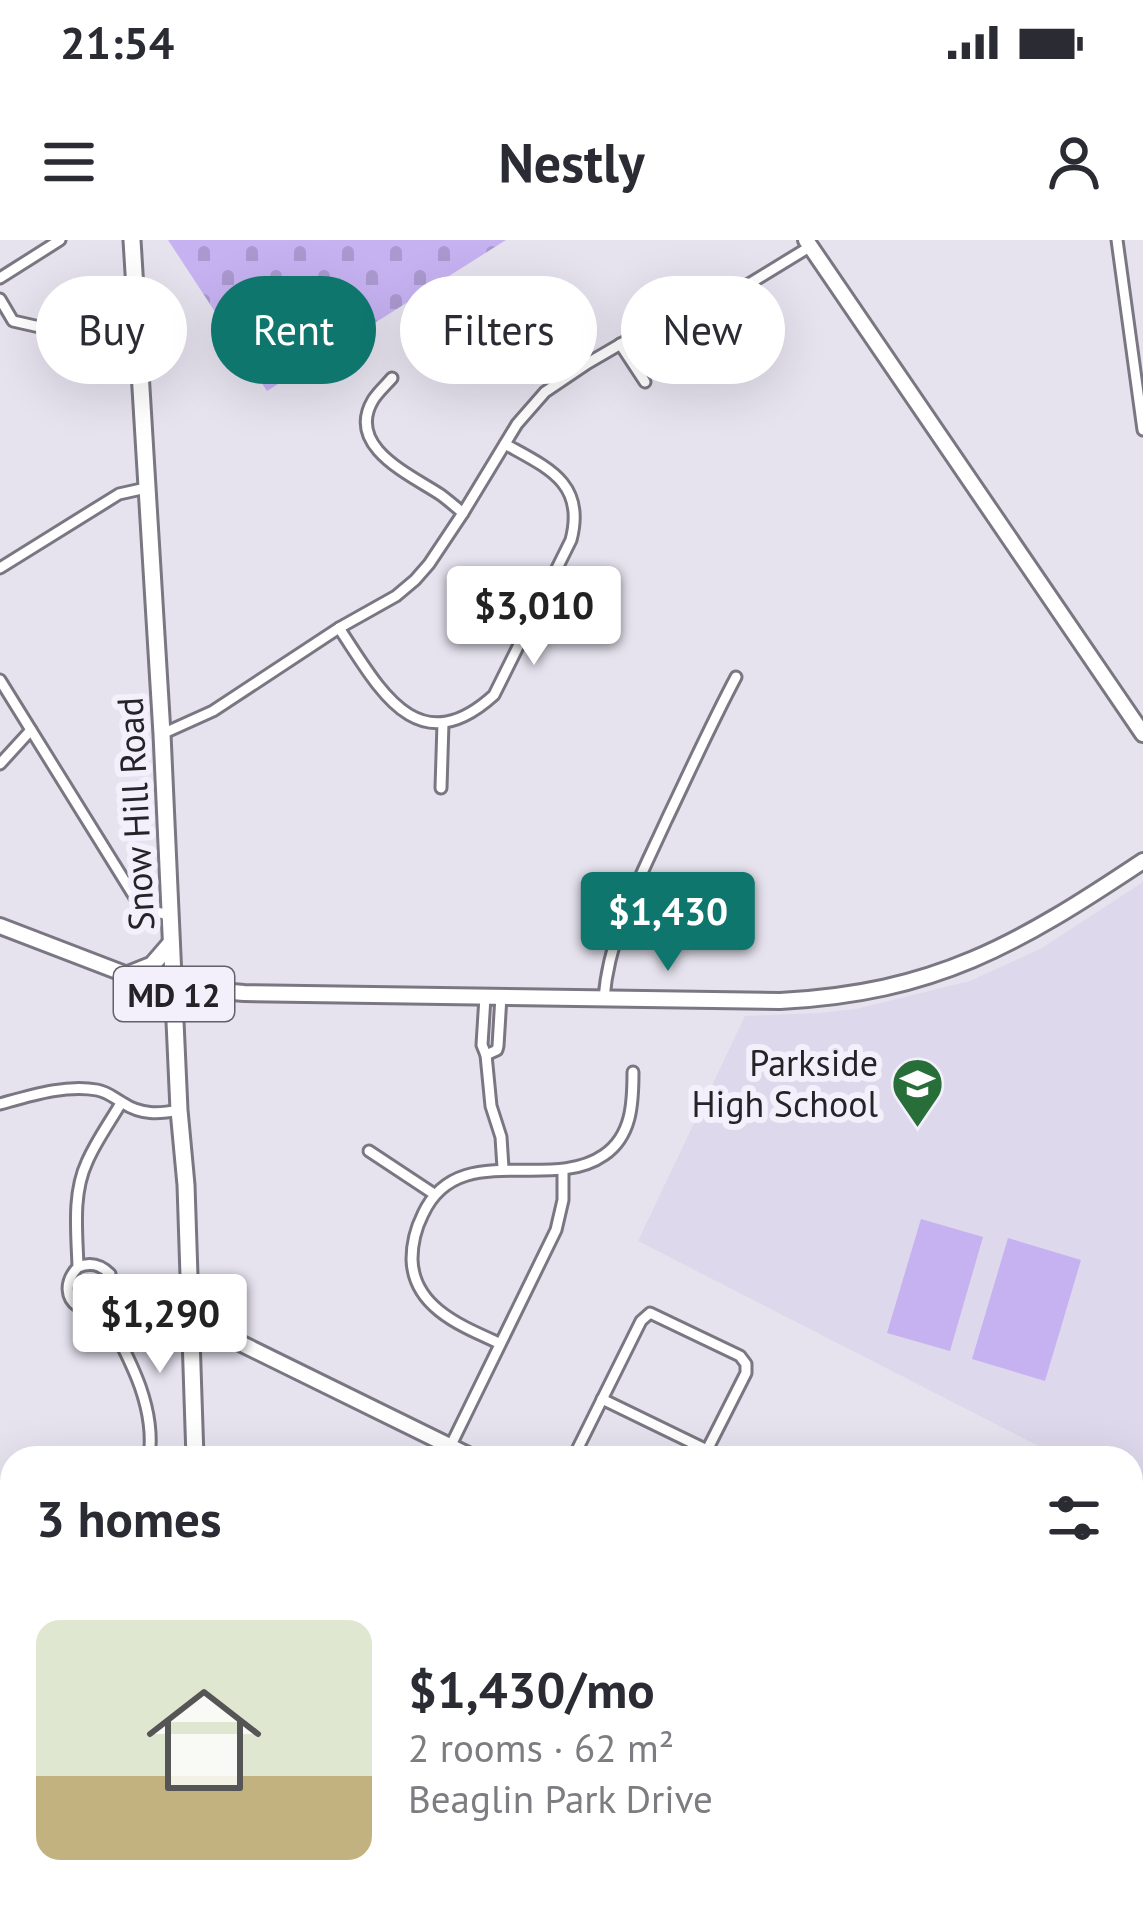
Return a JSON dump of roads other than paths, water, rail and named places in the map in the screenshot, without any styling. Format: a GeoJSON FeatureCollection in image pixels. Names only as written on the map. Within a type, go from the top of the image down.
{"type":"FeatureCollection","features":[{"type":"Feature","properties":{"kind":"main road","name":"Snow Hill Road"},"geometry":{"type":"LineString","coordinates":[[132,240],[134,276]]}},
{"type":"Feature","properties":{"kind":"main road"},"geometry":{"type":"LineString","coordinates":[[808,243],[1143,734]]}},
{"type":"Feature","properties":{"kind":"main road","name":"Snow Hill Road"},"geometry":{"type":"LineString","coordinates":[[140,384],[186,1185],[194,1446]]}},
{"type":"Feature","properties":{"kind":"main road"},"geometry":{"type":"LineString","coordinates":[[0,926],[127,975],[174,987],[244,993],[780,1001],[840,997],[954,969],[1051,921],[1143,861]]}},
{"type":"Feature","properties":{"kind":"main road"},"geometry":{"type":"LineString","coordinates":[[127,975],[152,965],[171,943]]}},
{"type":"Feature","properties":{"kind":"main road"},"geometry":{"type":"LineString","coordinates":[[189,1318],[451,1445]]}},
{"type":"Feature","properties":{"kind":"street"},"geometry":{"type":"LineString","coordinates":[[0,278],[60,240]]}},
{"type":"Feature","properties":{"kind":"street"},"geometry":{"type":"LineString","coordinates":[[1117,240],[1143,430]]}},
{"type":"Feature","properties":{"kind":"street"},"geometry":{"type":"LineString","coordinates":[[162,734],[213,711],[415,580],[518,424],[545,392],[685,310],[731,295],[808,243]]}},
{"type":"Feature","properties":{"kind":"street"},"geometry":{"type":"LineString","coordinates":[[0,299],[13,321],[36,326]]}},
{"type":"Feature","properties":{"kind":"street"},"geometry":{"type":"LineString","coordinates":[[392,378],[372,401],[367,420],[371,441],[388,462],[463,513]]}},
{"type":"Feature","properties":{"kind":"street"},"geometry":{"type":"LineString","coordinates":[[339,628],[397,707],[412,718],[443,723],[472,712],[494,695],[571,540],[575,523],[565,483],[547,466],[505,444]]}},
{"type":"Feature","properties":{"kind":"street"},"geometry":{"type":"LineString","coordinates":[[0,568],[119,494],[146,488]]}},
{"type":"Feature","properties":{"kind":"street"},"geometry":{"type":"LineString","coordinates":[[604,998],[606,973],[623,917],[736,677]]}},
{"type":"Feature","properties":{"kind":"street"},"geometry":{"type":"LineString","coordinates":[[0,680],[139,904],[169,915]]}},
{"type":"Feature","properties":{"kind":"street"},"geometry":{"type":"LineString","coordinates":[[442,788],[443,723]]}},
{"type":"Feature","properties":{"kind":"street"},"geometry":{"type":"LineString","coordinates":[[0,764],[32,730]]}},
{"type":"Feature","properties":{"kind":"street"},"geometry":{"type":"LineString","coordinates":[[493,995],[498,1046],[486,1055],[488,1091],[499,1128],[503,1168]]}},
{"type":"Feature","properties":{"kind":"street"},"geometry":{"type":"LineString","coordinates":[[499,1343],[434,1307],[416,1279],[412,1254],[416,1232],[434,1194],[462,1178],[503,1168],[563,1170],[597,1160],[610,1152],[632,1111],[633,1072]]}},
{"type":"Feature","properties":{"kind":"street"},"geometry":{"type":"LineString","coordinates":[[0,1104],[88,1089],[107,1093],[134,1110],[161,1114],[179,1109]]}},
{"type":"Feature","properties":{"kind":"street"},"geometry":{"type":"LineString","coordinates":[[78,1267],[80,1182],[121,1102]]}},
{"type":"Feature","properties":{"kind":"street"},"geometry":{"type":"LineString","coordinates":[[369,1151],[434,1194]]}},
{"type":"Feature","properties":{"kind":"street"},"geometry":{"type":"LineString","coordinates":[[451,1445],[556,1230],[563,1170]]}},
{"type":"Feature","properties":{"kind":"street"},"geometry":{"type":"LineString","coordinates":[[92,1264],[105,1269],[112,1281],[111,1297],[102,1307],[82,1309],[68,1294],[68,1279],[78,1267],[92,1264]]}},
{"type":"Feature","properties":{"kind":"street"},"geometry":{"type":"LineString","coordinates":[[111,1297],[149,1316],[189,1318]]}},
{"type":"Feature","properties":{"kind":"street"},"geometry":{"type":"LineString","coordinates":[[102,1307],[144,1400],[150,1446]]}},
{"type":"Feature","properties":{"kind":"street"},"geometry":{"type":"LineString","coordinates":[[579,1446],[641,1321],[650,1313],[740,1356],[746,1364],[746,1373],[709,1446]]}},
{"type":"Feature","properties":{"kind":"street"},"geometry":{"type":"LineString","coordinates":[[602,1399],[690,1446]]}},
{"type":"Feature","properties":{"kind":"place","name":"Parkside High School"},"geometry":{"type":"Point","coordinates":[917,1129]}}]}
